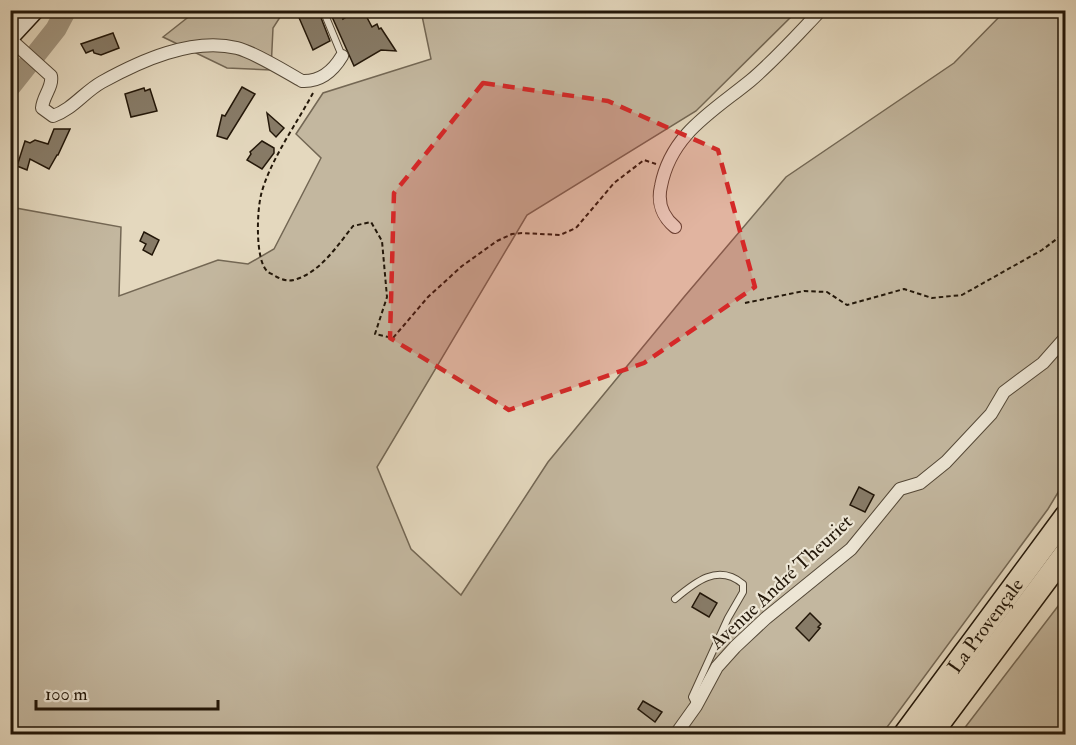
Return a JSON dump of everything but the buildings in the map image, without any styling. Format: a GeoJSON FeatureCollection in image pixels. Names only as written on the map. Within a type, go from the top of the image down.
{"type":"FeatureCollection","features":[{"type":"Feature","properties":{"kind":"highway","name":"La Provençale"},"geometry":{"type":"LineString","coordinates":[[905,735],[1065,516]]}},
{"type":"Feature","properties":{"kind":"highway","name":"La Provençale"},"geometry":{"type":"LineString","coordinates":[[931,735],[1065,553]]}},
{"type":"Feature","properties":{"kind":"main road"},"geometry":{"type":"LineString","coordinates":[[13,41],[36,10]]}},
{"type":"Feature","properties":{"kind":"street"},"geometry":{"type":"LineString","coordinates":[[675,227],[666,220],[661,209],[659,192],[664,168],[675,150],[694,126],[751,80],[821,10]]}},
{"type":"Feature","properties":{"kind":"street"},"geometry":{"type":"LineString","coordinates":[[13,41],[44,68],[52,79],[42,108],[53,116],[65,112],[99,83],[132,67],[176,51],[206,45],[237,48],[302,81],[322,78],[336,66],[342,56]]}},
{"type":"Feature","properties":{"kind":"street","name":"Avenue André Theuriet"},"geometry":{"type":"LineString","coordinates":[[676,735],[696,706],[717,667],[735,647],[766,618],[851,549],[900,489],[920,483],[946,462],[991,414],[1004,392],[1043,363],[1065,337]]}},
{"type":"Feature","properties":{"kind":"lane"},"geometry":{"type":"LineString","coordinates":[[323,10],[342,56]]}},
{"type":"Feature","properties":{"kind":"lane"},"geometry":{"type":"LineString","coordinates":[[675,599],[696,581],[718,574],[735,578],[743,584],[743,592],[698,680],[692,697],[696,706]]}},
{"type":"Feature","properties":{"kind":"path"},"geometry":{"type":"LineString","coordinates":[[322,78],[269,172],[261,194],[260,256],[266,270],[282,280],[296,279],[313,270],[332,252],[353,226],[371,222],[382,241],[387,297],[375,334],[393,338],[428,297],[462,266],[497,240],[522,233],[560,235],[576,228],[614,183],[644,160],[664,168]]}},
{"type":"Feature","properties":{"kind":"path"},"geometry":{"type":"LineString","coordinates":[[745,303],[804,291],[827,292],[847,305],[904,289],[932,298],[962,295],[1042,250],[1065,232]]}},
{"type":"Feature","properties":{"kind":"highlighted area"},"geometry":{"type":"Polygon","coordinates":[[[483,83],[608,101],[718,150],[755,287],[644,363],[509,410],[390,338],[394,193],[483,83]]]}},
{"type":"Feature","properties":{"kind":"shaded area"},"geometry":{"type":"Polygon","coordinates":[[[196,11],[284,11],[273,28],[271,70],[227,68],[163,37],[196,11]]]}},
{"type":"Feature","properties":{"kind":"shaded area"},"geometry":{"type":"Polygon","coordinates":[[[421,11],[797,11],[696,111],[527,215],[377,467],[411,549],[461,595],[548,462],[786,177],[954,63],[1005,11],[1065,11],[1065,481],[1048,509],[882,734],[11,734],[10,207],[121,227],[119,296],[218,260],[248,264],[274,249],[321,158],[296,134],[323,93],[431,59],[421,11]]]}},
{"type":"Feature","properties":{"kind":"shaded area"},"geometry":{"type":"Polygon","coordinates":[[[1065,597],[1065,734],[960,734],[1065,597]]]}},
{"type":"Feature","properties":{"kind":"waterway"},"geometry":{"type":"LineString","coordinates":[[10,87],[56,29],[66,10]]}}]}
